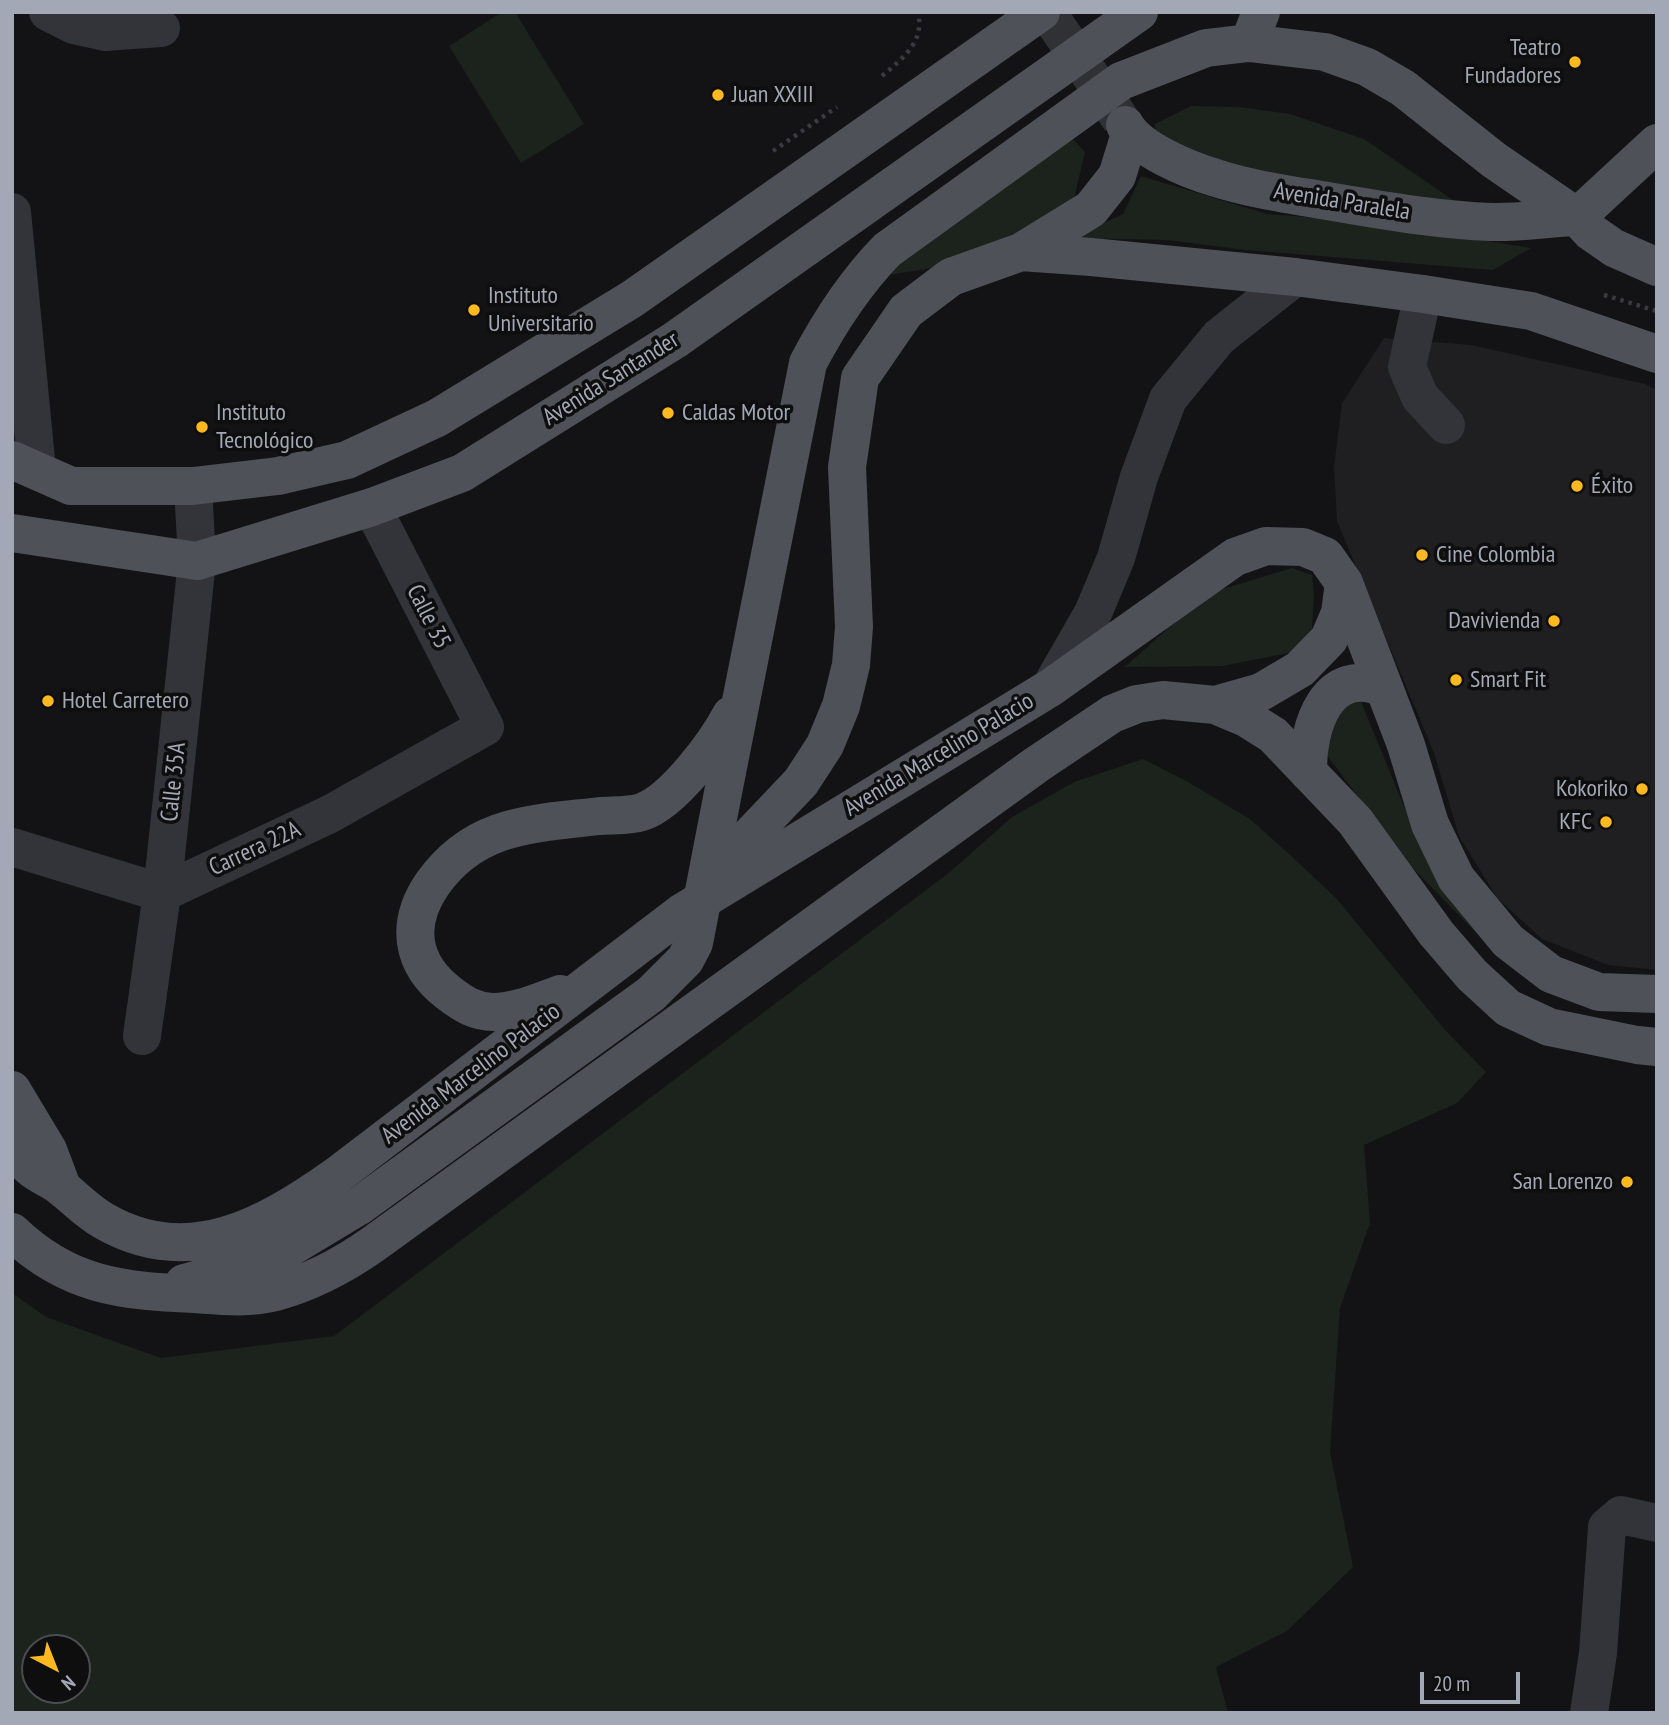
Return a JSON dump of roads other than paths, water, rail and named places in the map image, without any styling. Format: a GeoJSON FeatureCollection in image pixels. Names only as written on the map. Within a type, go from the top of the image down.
{"type":"FeatureCollection","features":[{"type":"Feature","properties":{"kind":"main road"},"geometry":{"type":"LineString","coordinates":[[962,69],[1025,12]]}},
{"type":"Feature","properties":{"kind":"main road"},"geometry":{"type":"LineString","coordinates":[[25,465],[71,486],[192,486],[278,476],[347,460],[437,418],[632,299],[1041,12]]}},
{"type":"Feature","properties":{"kind":"main road","name":"Avenida Santander"},"geometry":{"type":"LineString","coordinates":[[12,533],[197,561],[372,507],[462,474],[675,340],[1139,12]]}},
{"type":"Feature","properties":{"kind":"main road"},"geometry":{"type":"LineString","coordinates":[[141,1292],[261,1261],[286,1250],[359,1206],[651,994],[685,960],[694,943],[808,363],[832,317],[863,274],[887,250],[1121,81],[1255,28],[1325,52],[1367,67],[1403,88],[1494,160],[1577,217],[1591,232],[1614,248],[1657,267]]}},
{"type":"Feature","properties":{"kind":"main road","name":"Avenida Paralela"},"geometry":{"type":"LineString","coordinates":[[1020,252],[1091,209],[1117,176],[1127,130],[1169,160],[1216,178],[1270,191],[1459,220],[1493,222],[1577,217]]}},
{"type":"Feature","properties":{"kind":"main road"},"geometry":{"type":"LineString","coordinates":[[1577,217],[1657,143]]}},
{"type":"Feature","properties":{"kind":"main road"},"geometry":{"type":"LineString","coordinates":[[681,913],[724,862],[801,782],[825,745],[841,706],[851,665],[854,627],[848,467],[860,378],[906,310],[951,277],[1020,252],[1295,277],[1531,311],[1657,354]]}},
{"type":"Feature","properties":{"kind":"main road","name":"Avenida Marcelino Palacio"},"geometry":{"type":"LineString","coordinates":[[12,1149],[31,1169],[62,1187],[78,1203],[102,1220],[121,1230],[153,1240],[206,1240],[243,1230],[290,1208],[681,913],[1050,688],[1235,557],[1266,546],[1303,547],[1325,556],[1343,583],[1406,745],[1430,824],[1456,878],[1508,941],[1551,974],[1599,992],[1657,994]]}},
{"type":"Feature","properties":{"kind":"main road"},"geometry":{"type":"LineString","coordinates":[[1215,705],[1261,692],[1300,669],[1329,639],[1340,613],[1343,583]]}},
{"type":"Feature","properties":{"kind":"main road"},"geometry":{"type":"LineString","coordinates":[[1308,772],[1310,737],[1317,715],[1331,696],[1352,682],[1364,681],[1384,688]]}},
{"type":"Feature","properties":{"kind":"main road"},"geometry":{"type":"LineString","coordinates":[[588,984],[520,1008],[493,1012],[473,1009],[437,985],[422,964],[415,944],[415,923],[421,901],[455,857],[485,837],[531,824],[643,811],[670,793],[695,767],[721,733],[741,697]]}},
{"type":"Feature","properties":{"kind":"main road"},"geometry":{"type":"LineString","coordinates":[[12,1232],[43,1258],[82,1278],[141,1292],[233,1296],[273,1293],[309,1282],[341,1266],[1036,765],[1112,715],[1137,704],[1163,700],[1215,705],[1246,718],[1273,735],[1354,821],[1445,944],[1472,975],[1508,1008],[1549,1027],[1657,1047]]}},
{"type":"Feature","properties":{"kind":"main road"},"geometry":{"type":"LineString","coordinates":[[12,1090],[48,1150],[62,1187]]}},
{"type":"Feature","properties":{"kind":"street"},"geometry":{"type":"LineString","coordinates":[[48,12],[74,25],[105,32],[161,28]]}},
{"type":"Feature","properties":{"kind":"street"},"geometry":{"type":"LineString","coordinates":[[12,212],[25,465]]}},
{"type":"Feature","properties":{"kind":"street"},"geometry":{"type":"LineString","coordinates":[[1050,688],[1093,612],[1116,558],[1139,477],[1168,399],[1219,337],[1295,277]]}},
{"type":"Feature","properties":{"kind":"street"},"geometry":{"type":"LineString","coordinates":[[1423,294],[1407,367],[1420,397],[1446,425]]}},
{"type":"Feature","properties":{"kind":"street","name":"Calle 35A"},"geometry":{"type":"LineString","coordinates":[[142,1036],[162,893],[197,561],[192,486]]}},
{"type":"Feature","properties":{"kind":"street","name":"Calle 35"},"geometry":{"type":"LineString","coordinates":[[372,507],[485,727]]}},
{"type":"Feature","properties":{"kind":"street","name":"Carrera 22A"},"geometry":{"type":"LineString","coordinates":[[162,893],[330,814],[485,727]]}},
{"type":"Feature","properties":{"kind":"street"},"geometry":{"type":"LineString","coordinates":[[12,847],[162,893]]}},
{"type":"Feature","properties":{"kind":"street"},"geometry":{"type":"LineString","coordinates":[[1588,1713],[1598,1653],[1607,1527],[1621,1515],[1657,1523]]}},
{"type":"Feature","properties":{"kind":"tunnel"},"geometry":{"type":"LineString","coordinates":[[1047,12],[1121,120]]}},
{"type":"Feature","properties":{"kind":"place","name":"Teatro Fundadores"},"geometry":{"type":"Point","coordinates":[1575,62]}},
{"type":"Feature","properties":{"kind":"place","name":"Juan XXIII"},"geometry":{"type":"Point","coordinates":[718,95]}},
{"type":"Feature","properties":{"kind":"place","name":"Instituto Universitario"},"geometry":{"type":"Point","coordinates":[474,310]}},
{"type":"Feature","properties":{"kind":"place","name":"Caldas Motor"},"geometry":{"type":"Point","coordinates":[668,413]}},
{"type":"Feature","properties":{"kind":"place","name":"Instituto Tecnológico"},"geometry":{"type":"Point","coordinates":[202,427]}},
{"type":"Feature","properties":{"kind":"place","name":"Éxito"},"geometry":{"type":"Point","coordinates":[1577,486]}},
{"type":"Feature","properties":{"kind":"place","name":"Cine Colombia"},"geometry":{"type":"Point","coordinates":[1422,555]}},
{"type":"Feature","properties":{"kind":"place","name":"Davivienda"},"geometry":{"type":"Point","coordinates":[1554,621]}},
{"type":"Feature","properties":{"kind":"place","name":"Smart Fit"},"geometry":{"type":"Point","coordinates":[1456,680]}},
{"type":"Feature","properties":{"kind":"place","name":"Hotel Carretero"},"geometry":{"type":"Point","coordinates":[48,701]}},
{"type":"Feature","properties":{"kind":"place","name":"Kokoriko"},"geometry":{"type":"Point","coordinates":[1642,789]}},
{"type":"Feature","properties":{"kind":"place","name":"KFC"},"geometry":{"type":"Point","coordinates":[1606,822]}},
{"type":"Feature","properties":{"kind":"place","name":"San Lorenzo"},"geometry":{"type":"Point","coordinates":[1627,1182]}}]}
